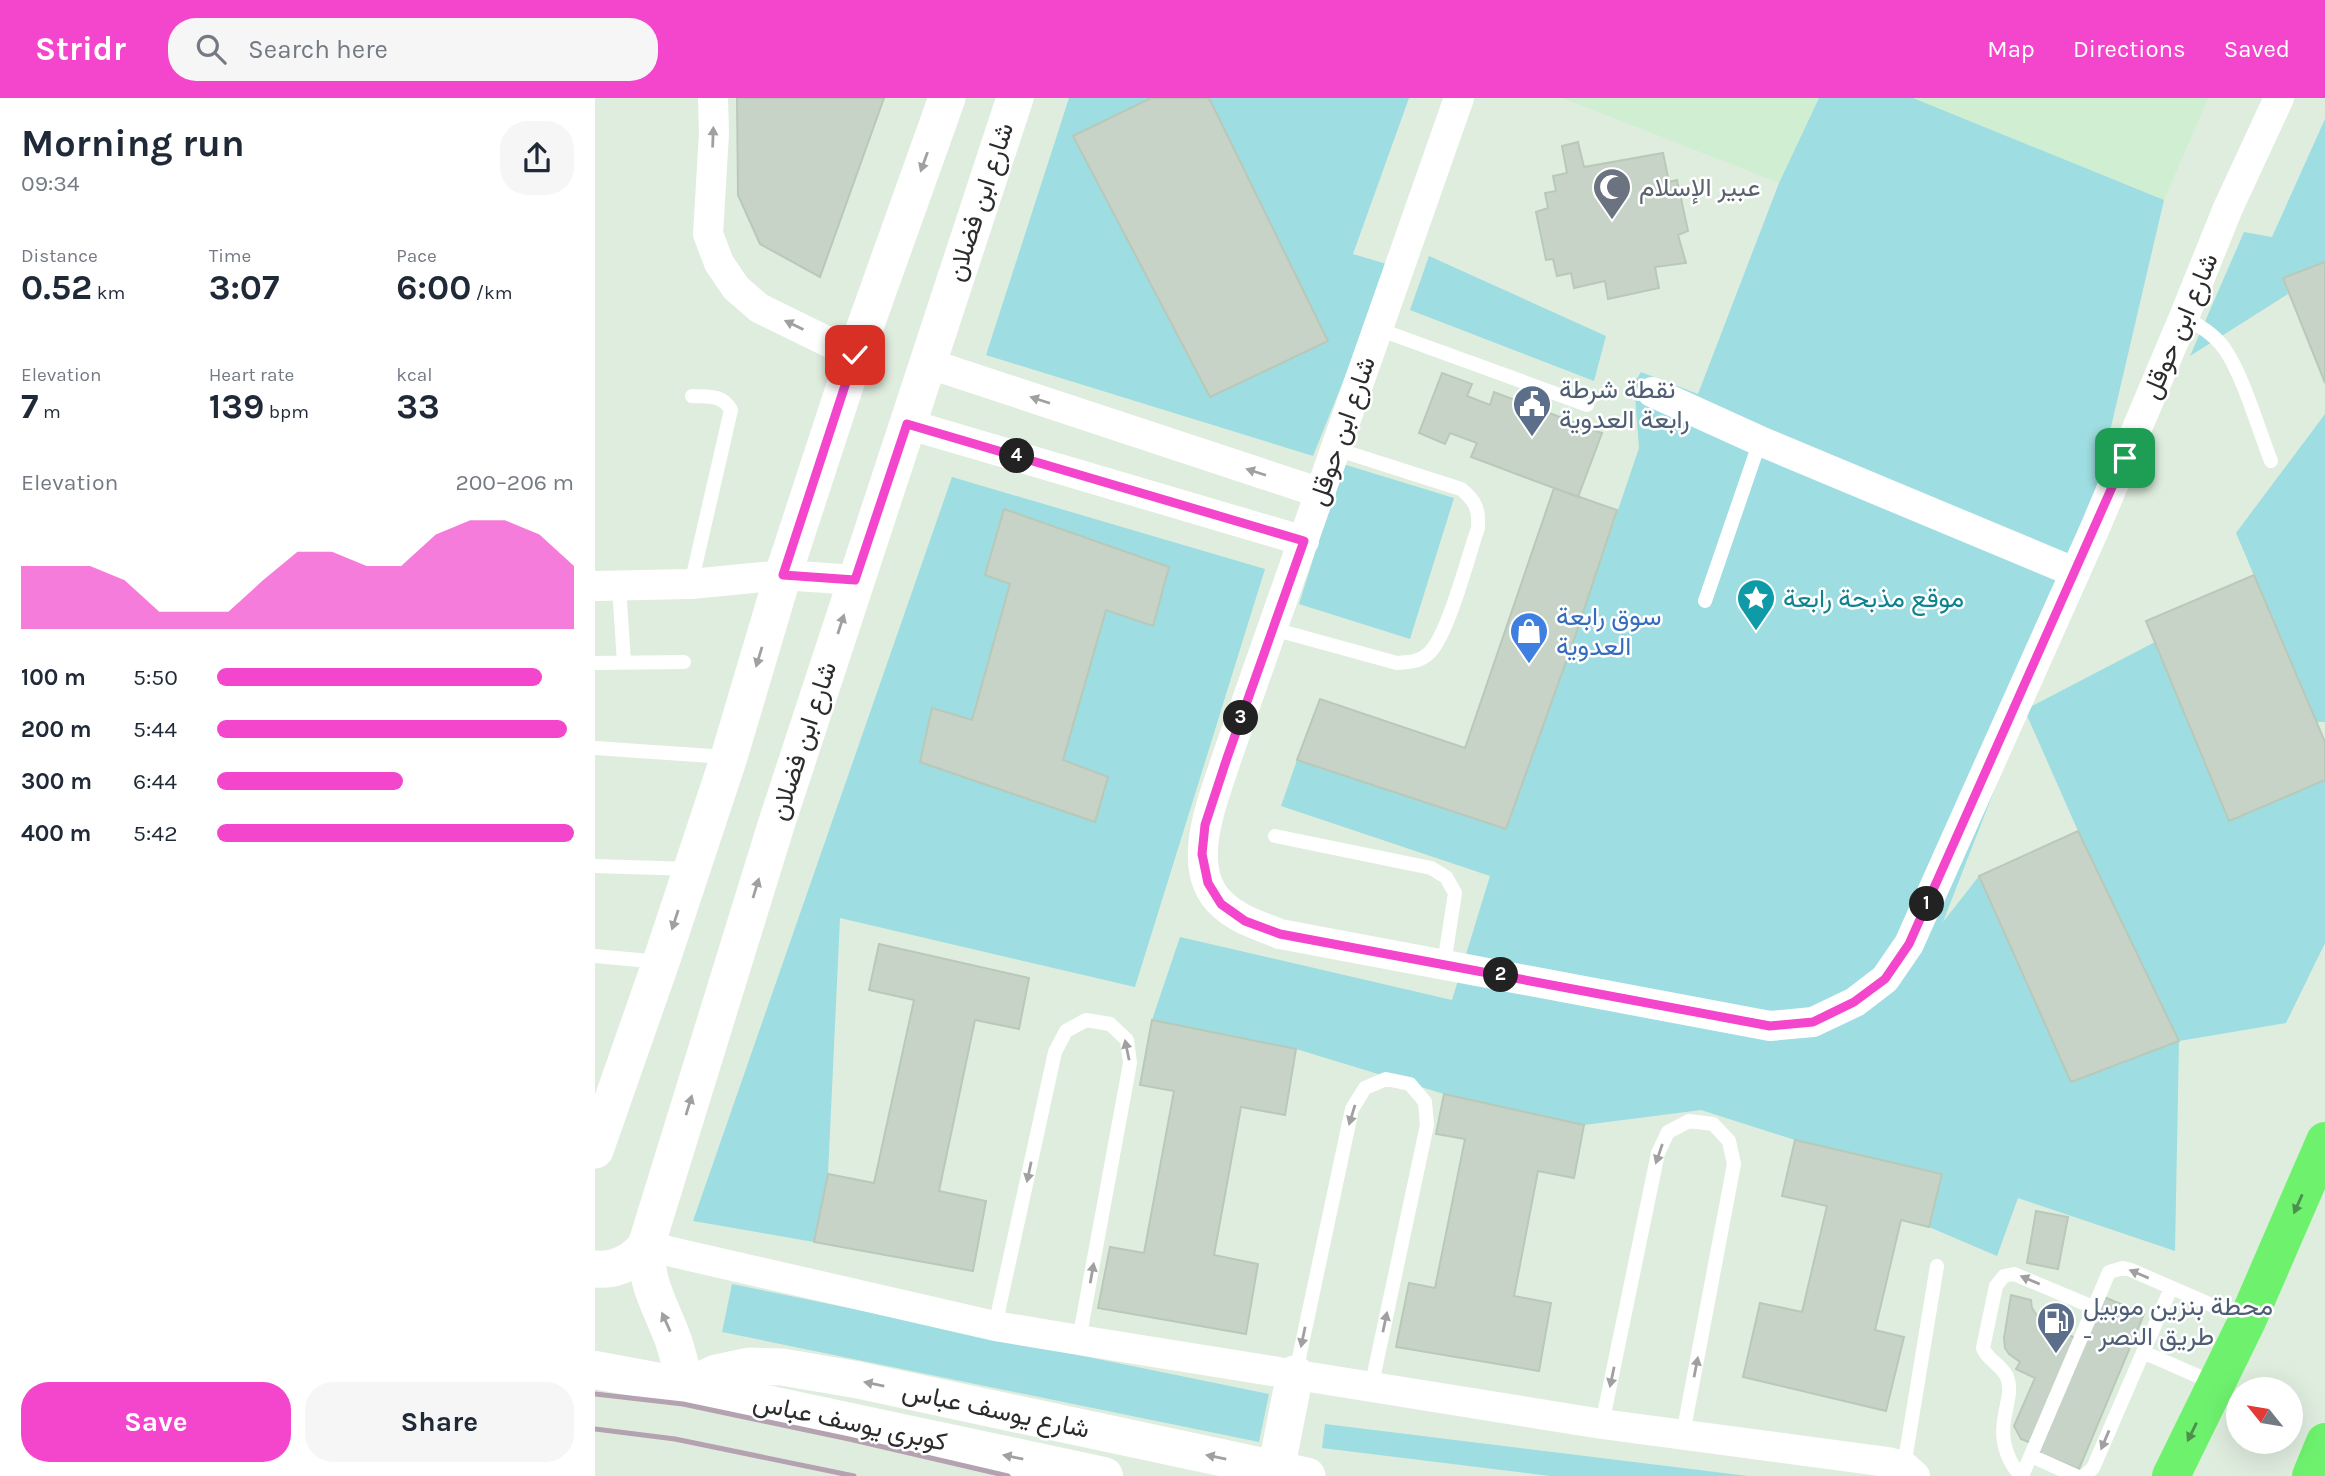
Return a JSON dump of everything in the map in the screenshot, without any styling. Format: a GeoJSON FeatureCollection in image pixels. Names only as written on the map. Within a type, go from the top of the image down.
{"type":"FeatureCollection","features":[{"type":"Feature","properties":{"kind":"highway"},"geometry":{"type":"LineString","coordinates":[[2171,1476],[2247,1321],[2325,1141]]}},
{"type":"Feature","properties":{"kind":"highway"},"geometry":{"type":"LineString","coordinates":[[2311,1476],[2325,1442]]}},
{"type":"Feature","properties":{"kind":"main road","name":"كوبرى يوسف عباس"},"geometry":{"type":"LineString","coordinates":[[595,1370],[1104,1476]]}},
{"type":"Feature","properties":{"kind":"street"},"geometry":{"type":"LineString","coordinates":[[713,98],[714,133],[708,234],[719,263],[736,288],[759,308],[855,355]]}},
{"type":"Feature","properties":{"kind":"street"},"geometry":{"type":"LineString","coordinates":[[595,1150],[729,757],[783,575],[855,355],[947,98]]}},
{"type":"Feature","properties":{"kind":"street","name":"شارع ابن فضلان"},"geometry":{"type":"LineString","coordinates":[[686,1387],[672,1337],[648,1279],[646,1246],[777,821],[1015,98]]}},
{"type":"Feature","properties":{"kind":"street","name":"شارع ابن حوقل"},"geometry":{"type":"LineString","coordinates":[[1459,98],[1205,825],[1202,854],[1208,883],[1221,904],[1229,910],[1245,921],[1280,934],[1770,1026],[1813,1022],[1854,1002],[1885,979],[1909,944],[2074,572],[2228,208],[2279,98]]}},
{"type":"Feature","properties":{"kind":"street"},"geometry":{"type":"LineString","coordinates":[[927,363],[1321,493]]}},
{"type":"Feature","properties":{"kind":"street"},"geometry":{"type":"LineString","coordinates":[[1653,392],[1760,442],[2074,572]]}},
{"type":"Feature","properties":{"kind":"street"},"geometry":{"type":"LineString","coordinates":[[907,424],[1304,541]]}},
{"type":"Feature","properties":{"kind":"street"},"geometry":{"type":"LineString","coordinates":[[607,586],[691,584],[783,575],[855,580]]}},
{"type":"Feature","properties":{"kind":"street"},"geometry":{"type":"LineString","coordinates":[[595,1269],[614,1268],[626,1263],[638,1256],[646,1246],[995,1326],[1602,1424],[1888,1462],[1910,1471]]}},
{"type":"Feature","properties":{"kind":"street","name":"شارع يوسف عباس"},"geometry":{"type":"LineString","coordinates":[[686,1387],[716,1373],[749,1366],[782,1367],[858,1380],[1291,1473]]}},
{"type":"Feature","properties":{"kind":"street"},"geometry":{"type":"LineString","coordinates":[[1291,1473],[1295,1374]]}},
{"type":"Feature","properties":{"kind":"lane"},"geometry":{"type":"LineString","coordinates":[[2184,317],[2205,329],[2223,346],[2271,461]]}},
{"type":"Feature","properties":{"kind":"lane"},"geometry":{"type":"LineString","coordinates":[[1378,329],[1587,405]]}},
{"type":"Feature","properties":{"kind":"lane"},"geometry":{"type":"LineString","coordinates":[[691,584],[731,410],[726,402],[716,397],[692,396]]}},
{"type":"Feature","properties":{"kind":"lane"},"geometry":{"type":"LineString","coordinates":[[1705,601],[1760,442]]}},
{"type":"Feature","properties":{"kind":"lane"},"geometry":{"type":"LineString","coordinates":[[1273,629],[1397,663],[1417,661],[1430,653],[1445,624],[1478,528],[1479,513],[1475,499],[1461,489],[1336,449]]}},
{"type":"Feature","properties":{"kind":"lane"},"geometry":{"type":"LineString","coordinates":[[607,586],[624,663]]}},
{"type":"Feature","properties":{"kind":"lane"},"geometry":{"type":"LineString","coordinates":[[595,663],[684,662]]}},
{"type":"Feature","properties":{"kind":"lane"},"geometry":{"type":"LineString","coordinates":[[595,748],[729,757]]}},
{"type":"Feature","properties":{"kind":"lane"},"geometry":{"type":"LineString","coordinates":[[1275,836],[1431,868],[1447,877],[1455,894],[1444,964]]}},
{"type":"Feature","properties":{"kind":"lane"},"geometry":{"type":"LineString","coordinates":[[595,866],[691,869]]}},
{"type":"Feature","properties":{"kind":"lane"},"geometry":{"type":"LineString","coordinates":[[595,956],[661,962]]}},
{"type":"Feature","properties":{"kind":"lane"},"geometry":{"type":"LineString","coordinates":[[995,1326],[1055,1052],[1066,1031],[1086,1020],[1110,1024],[1127,1040],[1130,1063],[1079,1340]]}},
{"type":"Feature","properties":{"kind":"lane"},"geometry":{"type":"LineString","coordinates":[[1295,1374],[1352,1109],[1365,1088],[1386,1079],[1409,1084],[1425,1102],[1427,1125],[1371,1388]]}},
{"type":"Feature","properties":{"kind":"lane"},"geometry":{"type":"LineString","coordinates":[[1602,1424],[1658,1153],[1668,1132],[1689,1121],[1713,1125],[1729,1141],[1734,1164],[1683,1434]]}},
{"type":"Feature","properties":{"kind":"lane"},"geometry":{"type":"LineString","coordinates":[[1910,1471],[1937,1266]]}},
{"type":"Feature","properties":{"kind":"lane"},"geometry":{"type":"LineString","coordinates":[[2092,1307],[2014,1274],[2004,1276],[1996,1286],[1983,1348],[2007,1377],[2009,1388],[2003,1441],[2012,1466],[2021,1476],[2109,1272],[2116,1269],[2131,1270],[2247,1321]]}},
{"type":"Feature","properties":{"kind":"lane"},"geometry":{"type":"LineString","coordinates":[[2084,1476],[2093,1468],[2171,1287]]}},
{"type":"Feature","properties":{"kind":"lane"},"geometry":{"type":"LineString","coordinates":[[2143,1352],[2216,1384]]}},
{"type":"Feature","properties":{"kind":"lane"},"geometry":{"type":"LineString","coordinates":[[2031,1456],[2076,1476]]}},
{"type":"Feature","properties":{"kind":"shaded area"},"geometry":{"type":"Polygon","coordinates":[[[1069,98],[1151,98],[1073,137],[1211,397],[1328,341],[1209,98],[1409,98],[1353,254],[1390,265],[1313,456],[986,355],[1069,98]]]}},
{"type":"Feature","properties":{"kind":"shaded area"},"geometry":{"type":"Polygon","coordinates":[[[1563,98],[1819,98],[1779,183],[1563,98]]]}},
{"type":"Feature","properties":{"kind":"shaded area"},"geometry":{"type":"Polygon","coordinates":[[[1819,98],[1913,98],[2164,200],[2076,577],[2026,709],[2155,642],[2229,821],[2325,780],[2325,943],[2286,1023],[2179,1041],[2175,1251],[2018,1198],[1997,1256],[1929,1227],[1941,1173],[1795,1140],[1701,1110],[1584,1125],[1444,1094],[1296,1049],[1152,1020],[1180,937],[1452,1000],[1490,876],[1281,806],[1297,760],[1506,828],[1639,448],[1634,383],[1641,372],[1698,394],[1779,183],[1819,98]],[[2025,711],[1943,922],[1979,876],[2178,1041],[2078,831],[2025,711]]]}},
{"type":"Feature","properties":{"kind":"shaded area"},"geometry":{"type":"Polygon","coordinates":[[[1913,98],[2208,98],[2164,200],[1913,98]]]}},
{"type":"Feature","properties":{"kind":"shaded area"},"geometry":{"type":"Polygon","coordinates":[[[2325,119],[2325,262],[2283,278],[2288,294],[2190,356],[2244,232],[2272,237],[2325,119]]]}},
{"type":"Feature","properties":{"kind":"shaded area"},"geometry":{"type":"Polygon","coordinates":[[[1429,256],[1606,336],[1594,381],[1410,310],[1429,256]]]}},
{"type":"Feature","properties":{"kind":"shaded area"},"geometry":{"type":"Polygon","coordinates":[[[2325,414],[2325,722],[2316,722],[2236,533],[2325,414]]]}},
{"type":"Feature","properties":{"kind":"shaded area"},"geometry":{"type":"Polygon","coordinates":[[[1343,464],[1454,498],[1410,639],[1299,604],[1343,464]]]}},
{"type":"Feature","properties":{"kind":"shaded area"},"geometry":{"type":"Polygon","coordinates":[[[952,477],[1265,569],[1135,987],[840,918],[828,1174],[814,1242],[693,1221],[952,477]]]}},
{"type":"Feature","properties":{"kind":"shaded area"},"geometry":{"type":"Polygon","coordinates":[[[732,1284],[1269,1394],[1259,1442],[722,1332],[732,1284]]]}},
{"type":"Feature","properties":{"kind":"shaded area"},"geometry":{"type":"Polygon","coordinates":[[[1325,1424],[1748,1476],[1550,1476],[1322,1448],[1325,1424]]]}},
{"type":"Feature","properties":{"kind":"building"},"geometry":{"type":"Polygon","coordinates":[[[737,98],[884,98],[820,277],[760,244],[738,195],[737,98]]]}},
{"type":"Feature","properties":{"kind":"building"},"geometry":{"type":"Polygon","coordinates":[[[1151,98],[1209,98],[1328,341],[1210,397],[1073,136],[1151,98]]]}},
{"type":"Feature","properties":{"kind":"building","name":"عبير الإسلام"},"geometry":{"type":"Polygon","coordinates":[[[1578,142],[1584,167],[1663,153],[1669,182],[1677,180],[1688,231],[1678,235],[1686,263],[1655,267],[1659,288],[1608,299],[1605,281],[1574,288],[1571,273],[1557,276],[1553,259],[1546,260],[1536,212],[1548,208],[1545,193],[1556,191],[1553,176],[1567,173],[1562,146],[1578,142]]]}},
{"type":"Feature","properties":{"kind":"building"},"geometry":{"type":"Polygon","coordinates":[[[2325,262],[2325,383],[2283,278],[2325,262]]]}},
{"type":"Feature","properties":{"kind":"building","name":"نقطة شرطة رابعة العدوية"},"geometry":{"type":"Polygon","coordinates":[[[1442,373],[1472,384],[1467,396],[1490,405],[1494,392],[1602,433],[1578,497],[1471,457],[1477,443],[1450,433],[1445,444],[1419,433],[1442,373]]]}},
{"type":"Feature","properties":{"kind":"building","name":"سوق رابعة العدوية"},"geometry":{"type":"Polygon","coordinates":[[[1554,488],[1617,510],[1506,829],[1297,760],[1320,699],[1465,748],[1554,488]]]}},
{"type":"Feature","properties":{"kind":"building"},"geometry":{"type":"Polygon","coordinates":[[[1004,509],[1169,567],[1153,626],[1106,610],[1063,760],[1108,777],[1095,822],[920,762],[932,708],[972,720],[1010,584],[985,575],[1004,509]]]}},
{"type":"Feature","properties":{"kind":"building"},"geometry":{"type":"Polygon","coordinates":[[[2254,575],[2325,742],[2325,780],[2229,821],[2146,621],[2254,575]]]}},
{"type":"Feature","properties":{"kind":"building"},"geometry":{"type":"Polygon","coordinates":[[[2078,831],[2179,1041],[2071,1082],[1979,876],[2078,831]]]}},
{"type":"Feature","properties":{"kind":"building"},"geometry":{"type":"Polygon","coordinates":[[[879,944],[1029,978],[1019,1029],[975,1020],[939,1191],[986,1201],[973,1271],[814,1242],[828,1174],[874,1183],[914,1000],[869,990],[879,944]]]}},
{"type":"Feature","properties":{"kind":"building"},"geometry":{"type":"Polygon","coordinates":[[[1152,1020],[1296,1049],[1285,1115],[1241,1107],[1214,1255],[1258,1264],[1246,1334],[1098,1308],[1110,1247],[1144,1253],[1174,1091],[1140,1085],[1152,1020]]]}},
{"type":"Feature","properties":{"kind":"building"},"geometry":{"type":"Polygon","coordinates":[[[1444,1094],[1584,1125],[1574,1178],[1538,1171],[1514,1296],[1551,1303],[1539,1371],[1396,1347],[1409,1283],[1435,1288],[1465,1139],[1436,1134],[1444,1094]]]}},
{"type":"Feature","properties":{"kind":"building"},"geometry":{"type":"Polygon","coordinates":[[[1795,1140],[1942,1174],[1929,1227],[1901,1220],[1875,1330],[1904,1337],[1886,1411],[1743,1377],[1760,1303],[1802,1312],[1827,1206],[1782,1196],[1795,1140]]]}},
{"type":"Feature","properties":{"kind":"building"},"geometry":{"type":"Polygon","coordinates":[[[2036,1211],[2068,1217],[2058,1269],[2027,1263],[2036,1211]]]}},
{"type":"Feature","properties":{"kind":"building"},"geometry":{"type":"Polygon","coordinates":[[[2011,1295],[2031,1300],[2032,1308],[2039,1319],[2075,1338],[2031,1443],[2021,1439],[2014,1426],[2035,1378],[2016,1369],[2020,1362],[2005,1348],[2004,1338],[2011,1295]]]}},
{"type":"Feature","properties":{"kind":"building"},"geometry":{"type":"Polygon","coordinates":[[[2104,1297],[2144,1314],[2079,1469],[2038,1453],[2104,1297]]]}},
{"type":"Feature","properties":{"kind":"railway"},"geometry":{"type":"LineString","coordinates":[[595,1394],[683,1404],[1008,1476]]}},
{"type":"Feature","properties":{"kind":"railway"},"geometry":{"type":"LineString","coordinates":[[595,1429],[675,1439],[854,1476]]}},
{"type":"Feature","properties":{"kind":"place","name":"عبير الإسلام"},"geometry":{"type":"Point","coordinates":[1612,221]}},
{"type":"Feature","properties":{"kind":"place","name":"نقطة شرطة رابعة العدوية"},"geometry":{"type":"Point","coordinates":[1532,438]}},
{"type":"Feature","properties":{"kind":"place","name":"موقع مذبحة رابعة"},"geometry":{"type":"Point","coordinates":[1756,632]}},
{"type":"Feature","properties":{"kind":"place","name":"سوق رابعة العدوية"},"geometry":{"type":"Point","coordinates":[1529,665]}},
{"type":"Feature","properties":{"kind":"place","name":"محطة بنزين موبيل - طريق النصر"},"geometry":{"type":"Point","coordinates":[2056,1355]}},
{"type":"Feature","properties":{"kind":"route"},"geometry":{"type":"LineString","coordinates":[[855,355],[783,575],[855,580],[907,424],[1304,541],[1205,825],[1202,854],[1208,883],[1221,904],[1245,921],[1280,934],[1770,1026],[1813,1022],[1854,1002],[1885,979],[1909,944],[2125,458]]}}]}
